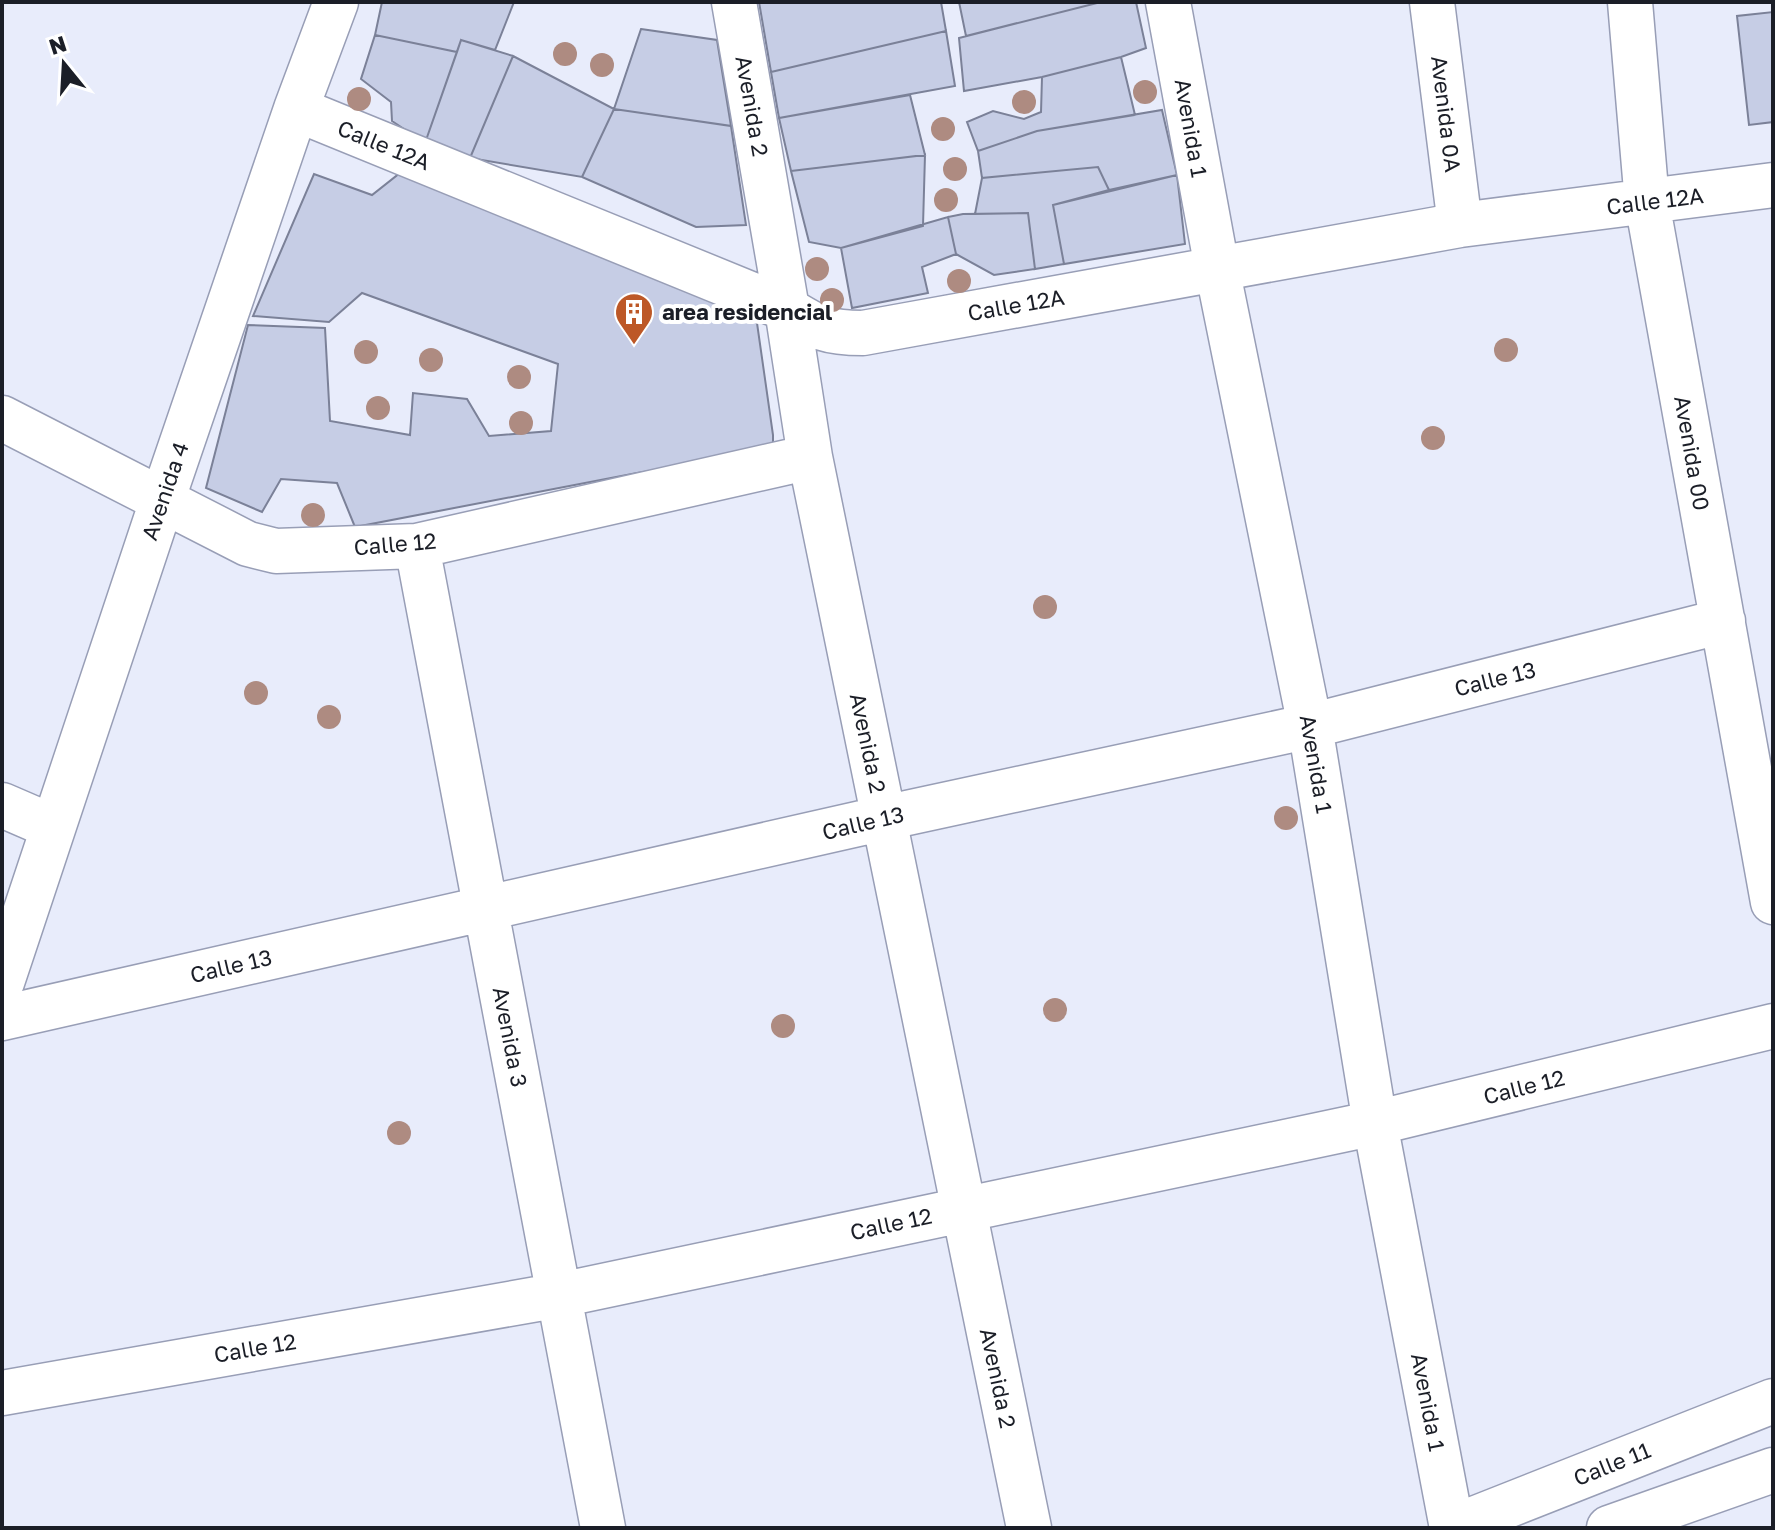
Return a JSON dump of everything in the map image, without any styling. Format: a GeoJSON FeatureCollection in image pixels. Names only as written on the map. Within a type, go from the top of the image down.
{"type":"FeatureCollection","features":[{"type":"Feature","properties":{"kind":"street","name":"Avenida 4"},"geometry":{"type":"LineString","coordinates":[[2,982],[163,498],[296,109],[336,2]]}},
{"type":"Feature","properties":{"kind":"street","name":"Avenida 2"},"geometry":{"type":"LineString","coordinates":[[734,2],[810,457],[1029,1528]]}},
{"type":"Feature","properties":{"kind":"street","name":"Avenida 1"},"geometry":{"type":"LineString","coordinates":[[1168,2],[1217,268],[1310,726],[1375,1123],[1452,1528]]}},
{"type":"Feature","properties":{"kind":"street","name":"Avenida 0A"},"geometry":{"type":"LineString","coordinates":[[1432,2],[1460,225]]}},
{"type":"Feature","properties":{"kind":"street","name":"Avenida 00"},"geometry":{"type":"LineString","coordinates":[[1630,2],[1647,202],[1773,902]]}},
{"type":"Feature","properties":{"kind":"street","name":"Calle 12A"},"geometry":{"type":"LineString","coordinates":[[296,109],[787,309],[813,325],[834,333],[863,333],[1460,225],[1773,185]]}},
{"type":"Feature","properties":{"kind":"street","name":"Calle 12"},"geometry":{"type":"LineString","coordinates":[[2,418],[248,544],[276,551],[417,546],[810,457]]}},
{"type":"Feature","properties":{"kind":"street","name":"Avenida 3"},"geometry":{"type":"LineString","coordinates":[[417,546],[603,1528]]}},
{"type":"Feature","properties":{"kind":"street","name":"Calle 13"},"geometry":{"type":"LineString","coordinates":[[2,1018],[884,818],[1310,726],[1723,621]]}},
{"type":"Feature","properties":{"kind":"street"},"geometry":{"type":"LineString","coordinates":[[2,805],[53,827]]}},
{"type":"Feature","properties":{"kind":"street","name":"Calle 12"},"geometry":{"type":"LineString","coordinates":[[2,1393],[560,1295],[1375,1123],[1773,1026]]}},
{"type":"Feature","properties":{"kind":"street","name":"Calle 11"},"geometry":{"type":"LineString","coordinates":[[1452,1528],[1773,1401]]}},
{"type":"Feature","properties":{"kind":"street"},"geometry":{"type":"LineString","coordinates":[[1609,1528],[1773,1470]]}},
{"type":"Feature","properties":{"kind":"building"},"geometry":{"type":"Polygon","coordinates":[[[382,2],[514,2],[495,50],[461,40],[457,52],[375,35],[382,2]]]}},
{"type":"Feature","properties":{"kind":"building"},"geometry":{"type":"Polygon","coordinates":[[[759,2],[941,2],[946,31],[771,72],[759,2]]]}},
{"type":"Feature","properties":{"kind":"building"},"geometry":{"type":"Polygon","coordinates":[[[959,2],[1101,2],[966,36],[959,2]]]}},
{"type":"Feature","properties":{"kind":"building"},"geometry":{"type":"Polygon","coordinates":[[[1101,2],[1136,2],[1146,48],[1042,77],[964,91],[959,38],[1101,2]]]}},
{"type":"Feature","properties":{"kind":"building"},"geometry":{"type":"Polygon","coordinates":[[[1773,12],[1773,122],[1749,125],[1737,16],[1773,12]]]}},
{"type":"Feature","properties":{"kind":"building"},"geometry":{"type":"Polygon","coordinates":[[[641,29],[717,40],[731,126],[614,109],[641,29]]]}},
{"type":"Feature","properties":{"kind":"building"},"geometry":{"type":"Polygon","coordinates":[[[946,31],[955,86],[779,118],[771,72],[946,31]]]}},
{"type":"Feature","properties":{"kind":"building"},"geometry":{"type":"Polygon","coordinates":[[[375,35],[457,52],[425,143],[392,121],[391,102],[361,79],[375,35]]]}},
{"type":"Feature","properties":{"kind":"building"},"geometry":{"type":"Polygon","coordinates":[[[461,40],[513,56],[470,158],[425,143],[461,40]]]}},
{"type":"Feature","properties":{"kind":"building"},"geometry":{"type":"Polygon","coordinates":[[[513,56],[614,109],[582,177],[470,158],[513,56]]]}},
{"type":"Feature","properties":{"kind":"building"},"geometry":{"type":"Polygon","coordinates":[[[1121,57],[1135,115],[1037,131],[978,151],[967,122],[993,111],[1024,119],[1041,112],[1042,77],[1121,57]]]}},
{"type":"Feature","properties":{"kind":"building"},"geometry":{"type":"Polygon","coordinates":[[[910,95],[925,155],[791,171],[779,118],[910,95]]]}},
{"type":"Feature","properties":{"kind":"building"},"geometry":{"type":"Polygon","coordinates":[[[614,109],[731,126],[746,225],[696,227],[582,177],[614,109]]]}},
{"type":"Feature","properties":{"kind":"building"},"geometry":{"type":"Polygon","coordinates":[[[1162,110],[1177,175],[1109,190],[1098,167],[982,178],[978,151],[1037,131],[1162,110]]]}},
{"type":"Feature","properties":{"kind":"building"},"geometry":{"type":"Polygon","coordinates":[[[925,155],[923,226],[841,248],[809,242],[791,171],[925,155]]]}},
{"type":"Feature","properties":{"kind":"building"},"geometry":{"type":"Polygon","coordinates":[[[1098,167],[1109,190],[1053,205],[1064,264],[1035,269],[1028,213],[975,214],[982,178],[1098,167]]]}},
{"type":"Feature","properties":{"kind":"building","name":"area residencial"},"geometry":{"type":"Polygon","coordinates":[[[400,173],[755,309],[773,452],[637,473],[355,527],[337,483],[281,479],[262,512],[206,488],[248,325],[325,328],[330,421],[410,435],[413,393],[467,399],[489,436],[551,431],[558,364],[362,293],[329,322],[253,316],[314,174],[372,195],[400,173]]]}},
{"type":"Feature","properties":{"kind":"building"},"geometry":{"type":"Polygon","coordinates":[[[1177,175],[1185,244],[1064,264],[1053,205],[1177,175]]]}},
{"type":"Feature","properties":{"kind":"building"},"geometry":{"type":"Polygon","coordinates":[[[1028,213],[1035,269],[994,275],[956,254],[948,217],[1028,213]]]}},
{"type":"Feature","properties":{"kind":"building"},"geometry":{"type":"Polygon","coordinates":[[[948,217],[956,254],[922,267],[928,293],[852,308],[841,248],[948,217]]]}},
{"type":"Feature","properties":{"kind":"place","name":"area residencial"},"geometry":{"type":"Point","coordinates":[634,346]}}]}
